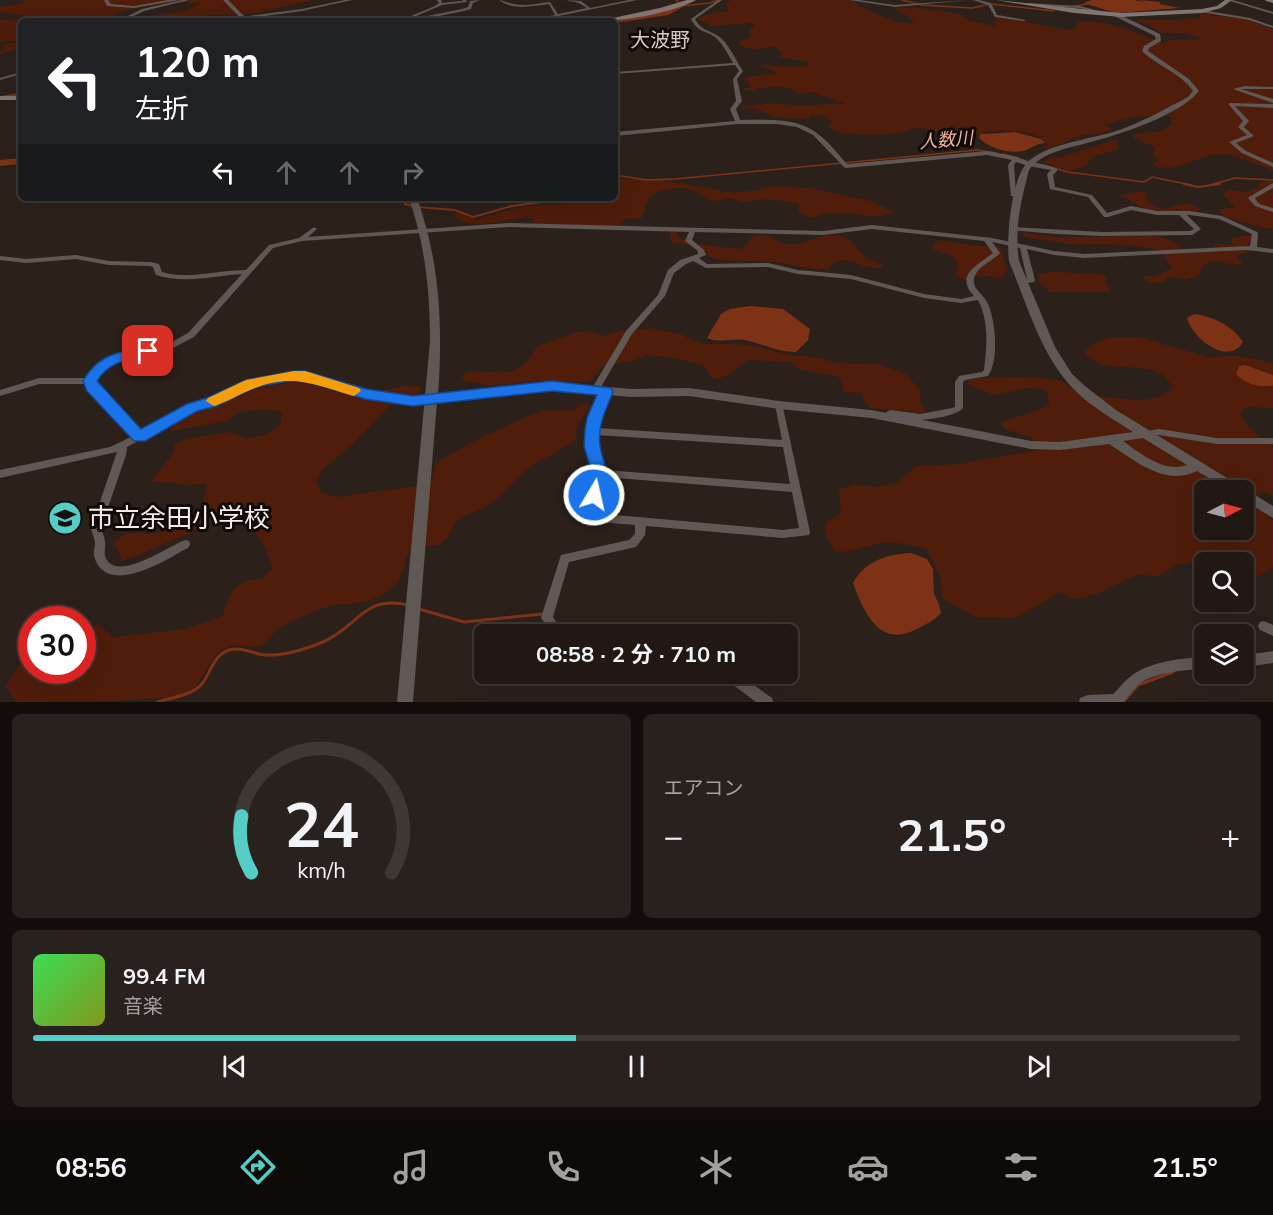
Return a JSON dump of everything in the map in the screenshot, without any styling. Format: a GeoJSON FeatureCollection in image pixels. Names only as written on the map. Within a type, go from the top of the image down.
{"type":"FeatureCollection","features":[{"type":"Feature","properties":{"kind":"main road"},"geometry":{"type":"LineString","coordinates":[[616,18],[693,0]]}},
{"type":"Feature","properties":{"kind":"main road"},"geometry":{"type":"LineString","coordinates":[[999,0],[1116,15],[1202,11],[1219,7],[1229,0]]}},
{"type":"Feature","properties":{"kind":"main road"},"geometry":{"type":"LineString","coordinates":[[1268,0],[1273,2]]}},
{"type":"Feature","properties":{"kind":"main road"},"geometry":{"type":"LineString","coordinates":[[0,98],[18,98]]}},
{"type":"Feature","properties":{"kind":"street"},"geometry":{"type":"LineString","coordinates":[[106,0],[109,5],[120,7],[177,0]]}},
{"type":"Feature","properties":{"kind":"street"},"geometry":{"type":"LineString","coordinates":[[126,18],[143,10],[187,0]]}},
{"type":"Feature","properties":{"kind":"street"},"geometry":{"type":"LineString","coordinates":[[225,0],[243,18]]}},
{"type":"Feature","properties":{"kind":"street"},"geometry":{"type":"LineString","coordinates":[[250,18],[350,0]]}},
{"type":"Feature","properties":{"kind":"street"},"geometry":{"type":"LineString","coordinates":[[407,18],[440,2],[460,3],[465,2],[464,0]]}},
{"type":"Feature","properties":{"kind":"street"},"geometry":{"type":"LineString","coordinates":[[423,18],[470,8],[471,2],[478,0]]}},
{"type":"Feature","properties":{"kind":"street"},"geometry":{"type":"LineString","coordinates":[[501,0],[513,6],[568,0],[590,9]]}},
{"type":"Feature","properties":{"kind":"street"},"geometry":{"type":"LineString","coordinates":[[542,18],[635,0]]}},
{"type":"Feature","properties":{"kind":"street"},"geometry":{"type":"LineString","coordinates":[[720,0],[693,19],[698,29],[717,36],[733,54],[734,64],[741,71],[735,79],[739,101],[733,109],[738,123]]}},
{"type":"Feature","properties":{"kind":"street"},"geometry":{"type":"LineString","coordinates":[[851,0],[878,5],[920,5],[967,0]]}},
{"type":"Feature","properties":{"kind":"street"},"geometry":{"type":"LineString","coordinates":[[975,0],[989,4],[996,16],[1024,20]]}},
{"type":"Feature","properties":{"kind":"street"},"geometry":{"type":"LineString","coordinates":[[1229,0],[1273,13]]}},
{"type":"Feature","properties":{"kind":"street"},"geometry":{"type":"LineString","coordinates":[[550,3],[557,15]]}},
{"type":"Feature","properties":{"kind":"street"},"geometry":{"type":"LineString","coordinates":[[1202,11],[1250,19],[1273,27]]}},
{"type":"Feature","properties":{"kind":"street"},"geometry":{"type":"LineString","coordinates":[[1116,15],[1158,35],[1159,40],[1146,47],[1145,51],[1162,66],[1192,85],[1196,91],[1194,95],[1143,123],[1048,152],[1029,163],[1018,195],[1011,229],[1014,261],[1050,347],[1068,376],[1104,407],[1222,480]]}},
{"type":"Feature","properties":{"kind":"street"},"geometry":{"type":"LineString","coordinates":[[618,73],[734,64]]}},
{"type":"Feature","properties":{"kind":"street"},"geometry":{"type":"LineString","coordinates":[[0,79],[18,74]]}},
{"type":"Feature","properties":{"kind":"street"},"geometry":{"type":"LineString","coordinates":[[1273,88],[1235,89],[1273,100]]}},
{"type":"Feature","properties":{"kind":"street"},"geometry":{"type":"LineString","coordinates":[[1273,106],[1234,102],[1231,104],[1246,121],[1241,127],[1251,136],[1232,142],[1239,149],[1273,165]]}},
{"type":"Feature","properties":{"kind":"street"},"geometry":{"type":"LineString","coordinates":[[618,134],[738,123],[777,122],[807,129],[819,137],[846,166],[977,153],[1016,158],[1030,165],[1056,170],[1050,174],[1052,188],[1090,196],[1106,216],[1131,208],[1156,213],[1220,217],[1245,226],[1256,233],[1253,248]]}},
{"type":"Feature","properties":{"kind":"street"},"geometry":{"type":"LineString","coordinates":[[1016,158],[1011,165],[1013,195],[1018,195]]}},
{"type":"Feature","properties":{"kind":"street"},"geometry":{"type":"LineString","coordinates":[[1273,185],[1251,198],[1257,205],[1273,210]]}},
{"type":"Feature","properties":{"kind":"street"},"geometry":{"type":"LineString","coordinates":[[405,702],[435,362],[435,303],[431,260],[414,201]]}},
{"type":"Feature","properties":{"kind":"street"},"geometry":{"type":"LineString","coordinates":[[1011,229],[1064,235],[1119,235],[1191,233],[1198,229],[1181,213]]}},
{"type":"Feature","properties":{"kind":"street"},"geometry":{"type":"LineString","coordinates":[[139,437],[92,387],[90,381],[97,369],[124,354],[170,346],[191,335],[273,245],[302,238],[509,225],[823,233],[872,227],[987,240],[1054,253],[1100,256],[1253,248],[1273,250]]}},
{"type":"Feature","properties":{"kind":"street"},"geometry":{"type":"LineString","coordinates":[[302,238],[314,229]]}},
{"type":"Feature","properties":{"kind":"street"},"geometry":{"type":"LineString","coordinates":[[693,229],[688,241],[702,253],[695,259],[683,262],[672,272],[661,296],[629,333],[600,391],[592,431],[592,446],[600,473],[587,517],[783,534],[805,532],[779,405]]}},
{"type":"Feature","properties":{"kind":"street"},"geometry":{"type":"LineString","coordinates":[[887,416],[891,413],[920,417],[955,411],[959,408],[959,382],[962,378],[985,374],[988,370],[991,336],[982,299],[972,290],[970,278],[997,253],[987,240]]}},
{"type":"Feature","properties":{"kind":"street"},"geometry":{"type":"LineString","coordinates":[[1019,246],[1032,280],[1022,282]]}},
{"type":"Feature","properties":{"kind":"street"},"geometry":{"type":"LineString","coordinates":[[0,258],[26,261],[76,257],[110,262],[151,264],[158,268],[159,273],[172,276],[213,276],[249,272]]}},
{"type":"Feature","properties":{"kind":"street"},"geometry":{"type":"LineString","coordinates":[[695,259],[706,266],[768,264],[806,273],[851,277],[924,296],[961,301],[979,297]]}},
{"type":"Feature","properties":{"kind":"street"},"geometry":{"type":"LineString","coordinates":[[0,474],[122,446],[183,411],[212,402],[252,383],[281,377],[305,376],[374,395],[413,401],[552,386],[600,391],[689,392],[779,405],[887,416],[1031,445],[1060,446],[1152,433],[1167,433],[1217,441],[1273,441]]}},
{"type":"Feature","properties":{"kind":"street"},"geometry":{"type":"LineString","coordinates":[[0,393],[39,381],[90,381]]}},
{"type":"Feature","properties":{"kind":"street"},"geometry":{"type":"LineString","coordinates":[[592,431],[786,444]]}},
{"type":"Feature","properties":{"kind":"street"},"geometry":{"type":"LineString","coordinates":[[1109,438],[1167,471],[1184,472],[1197,465]]}},
{"type":"Feature","properties":{"kind":"street"},"geometry":{"type":"LineString","coordinates":[[122,446],[95,532],[100,542],[99,556],[105,566],[115,573],[121,573],[141,567],[185,544]]}},
{"type":"Feature","properties":{"kind":"street"},"geometry":{"type":"LineString","coordinates":[[600,473],[795,488]]}},
{"type":"Feature","properties":{"kind":"street"},"geometry":{"type":"LineString","coordinates":[[1254,501],[1273,513]]}},
{"type":"Feature","properties":{"kind":"street"},"geometry":{"type":"LineString","coordinates":[[551,624],[547,618],[565,558],[632,544],[640,535],[641,522]]}},
{"type":"Feature","properties":{"kind":"street"},"geometry":{"type":"LineString","coordinates":[[1254,660],[1273,657]]}},
{"type":"Feature","properties":{"kind":"street"},"geometry":{"type":"LineString","coordinates":[[1085,702],[1114,700],[1145,675],[1174,666],[1194,664]]}},
{"type":"Feature","properties":{"kind":"street"},"geometry":{"type":"LineString","coordinates":[[742,684],[766,702]]}},
{"type":"Feature","properties":{"kind":"shaded area"},"geometry":{"type":"Polygon","coordinates":[[[24,0],[313,0],[252,14],[209,15],[193,18],[144,18],[186,10],[200,3],[160,4],[126,10],[108,18],[93,15],[84,18],[20,18],[25,16],[0,12],[0,7],[25,3],[21,2],[24,0]]]}},
{"type":"Feature","properties":{"kind":"shaded area"},"geometry":{"type":"Polygon","coordinates":[[[731,0],[848,0],[886,18],[907,23],[914,22],[910,17],[895,9],[897,7],[958,14],[968,20],[994,26],[997,18],[1074,30],[1078,22],[1100,23],[1122,28],[1163,43],[1171,40],[1202,39],[1184,33],[1161,33],[1134,20],[1195,19],[1201,18],[1199,14],[1204,13],[1248,20],[1273,29],[1273,171],[1244,159],[1220,154],[1176,167],[1153,165],[1158,161],[1153,154],[1155,147],[1133,138],[1137,133],[1159,132],[1172,125],[1170,116],[1145,116],[1121,120],[1105,125],[1112,130],[1081,136],[1045,149],[1043,147],[1047,143],[1027,132],[985,132],[965,136],[917,128],[892,134],[851,134],[828,127],[832,122],[822,115],[810,116],[810,119],[784,118],[774,117],[757,109],[742,109],[743,106],[775,103],[847,104],[812,92],[799,94],[791,89],[780,87],[756,88],[757,91],[742,90],[751,86],[745,78],[777,73],[760,65],[795,67],[810,65],[809,62],[777,57],[783,54],[775,47],[751,49],[742,46],[738,42],[751,37],[749,31],[755,24],[711,26],[697,18],[728,11],[727,3],[731,0]]]}},
{"type":"Feature","properties":{"kind":"shaded area"},"geometry":{"type":"Polygon","coordinates":[[[1092,0],[1161,2],[1159,4],[1180,8],[1116,13],[1083,3],[1092,0]]]}},
{"type":"Feature","properties":{"kind":"shaded area"},"geometry":{"type":"Polygon","coordinates":[[[18,19],[18,41],[0,41],[0,20],[18,19]]]}},
{"type":"Feature","properties":{"kind":"shaded area"},"geometry":{"type":"Polygon","coordinates":[[[18,41],[18,48],[0,55],[0,52],[5,49],[0,47],[18,41]]]}},
{"type":"Feature","properties":{"kind":"shaded area"},"geometry":{"type":"Polygon","coordinates":[[[1015,132],[1041,139],[1045,143],[1026,150],[1008,151],[995,148],[979,138],[980,134],[1015,132]]]}},
{"type":"Feature","properties":{"kind":"shaded area"},"geometry":{"type":"Polygon","coordinates":[[[1114,140],[1120,141],[1117,143],[1117,150],[1094,156],[1085,166],[1071,171],[1044,163],[1048,158],[1061,157],[1114,140]]]}},
{"type":"Feature","properties":{"kind":"shaded area"},"geometry":{"type":"Polygon","coordinates":[[[663,180],[727,192],[753,191],[774,186],[810,188],[871,201],[895,212],[879,217],[842,213],[824,214],[812,218],[798,213],[799,205],[796,203],[767,199],[744,202],[729,198],[718,201],[709,200],[693,190],[681,188],[659,191],[648,199],[642,218],[625,219],[616,227],[534,224],[532,218],[528,217],[478,224],[460,220],[454,214],[459,213],[477,220],[528,206],[578,201],[618,201],[618,181],[663,180]]]}},
{"type":"Feature","properties":{"kind":"shaded area"},"geometry":{"type":"Polygon","coordinates":[[[1273,181],[1273,229],[1221,215],[1219,210],[1235,207],[1223,195],[1228,191],[1248,191],[1258,188],[1260,182],[1273,181]]]}},
{"type":"Feature","properties":{"kind":"shaded area"},"geometry":{"type":"Polygon","coordinates":[[[1140,191],[1148,194],[1147,199],[1159,208],[1190,204],[1201,210],[1182,212],[1148,209],[1118,196],[1140,191]]]}},
{"type":"Feature","properties":{"kind":"shaded area"},"geometry":{"type":"Polygon","coordinates":[[[670,232],[677,232],[677,237],[695,244],[739,249],[746,246],[752,237],[759,235],[766,235],[785,244],[793,244],[835,235],[847,238],[866,258],[884,267],[870,268],[840,261],[828,269],[821,269],[771,262],[717,259],[687,244],[671,243],[670,232]]]}},
{"type":"Feature","properties":{"kind":"shaded area"},"geometry":{"type":"Polygon","coordinates":[[[1020,234],[1057,237],[1152,236],[1172,241],[1182,249],[1215,251],[1215,244],[1233,245],[1231,240],[1234,237],[1253,235],[1252,241],[1246,246],[1250,251],[1237,256],[1243,263],[1234,265],[1217,261],[1203,264],[1199,276],[1184,280],[1172,277],[1164,282],[1150,283],[1140,277],[1156,276],[1172,268],[1160,250],[1129,245],[1067,244],[1031,239],[1020,234]]]}},
{"type":"Feature","properties":{"kind":"shaded area"},"geometry":{"type":"Polygon","coordinates":[[[939,240],[977,246],[1000,246],[1007,270],[1003,277],[970,276],[967,281],[956,275],[958,262],[951,255],[932,249],[935,242],[939,240]]]}},
{"type":"Feature","properties":{"kind":"shaded area"},"geometry":{"type":"Polygon","coordinates":[[[1037,273],[1102,274],[1107,278],[1105,284],[1111,289],[1108,292],[1051,292],[1045,289],[1037,276],[1037,273]]]}},
{"type":"Feature","properties":{"kind":"shaded area"},"geometry":{"type":"Polygon","coordinates":[[[750,306],[783,309],[810,329],[808,340],[796,352],[789,352],[744,340],[716,341],[707,338],[721,314],[730,309],[750,306]]]}},
{"type":"Feature","properties":{"kind":"shaded area"},"geometry":{"type":"Polygon","coordinates":[[[1194,314],[1222,323],[1234,331],[1243,342],[1229,352],[1211,347],[1190,326],[1187,318],[1194,314]]]}},
{"type":"Feature","properties":{"kind":"shaded area"},"geometry":{"type":"Polygon","coordinates":[[[651,328],[684,335],[702,343],[750,345],[785,354],[838,363],[878,364],[906,374],[920,390],[920,400],[926,413],[871,408],[865,403],[862,393],[844,392],[840,378],[799,369],[791,362],[748,360],[718,379],[710,376],[705,366],[679,359],[648,355],[630,362],[610,363],[602,367],[594,379],[587,382],[533,381],[486,386],[480,383],[465,382],[462,376],[467,371],[498,373],[515,370],[523,365],[537,346],[578,332],[590,331],[603,336],[620,331],[651,328]]]}},
{"type":"Feature","properties":{"kind":"shaded area"},"geometry":{"type":"Polygon","coordinates":[[[1112,337],[1139,337],[1208,357],[1240,356],[1273,363],[1273,408],[1246,407],[1240,414],[1248,426],[1273,447],[1273,496],[1260,491],[1259,507],[1273,521],[1273,567],[1254,579],[1254,552],[1194,552],[1194,563],[1176,565],[1159,576],[1136,575],[1097,594],[1075,599],[1060,592],[1016,618],[976,617],[943,599],[940,575],[927,549],[883,543],[835,552],[826,536],[826,522],[841,514],[839,490],[854,484],[875,487],[895,484],[916,466],[960,464],[1038,450],[1031,437],[1006,430],[1000,423],[1049,404],[1047,391],[1036,387],[993,395],[968,384],[969,379],[1046,378],[1061,381],[1082,395],[1139,400],[1158,397],[1173,387],[1160,373],[1140,368],[1100,364],[1084,352],[1093,344],[1112,337]]]}},
{"type":"Feature","properties":{"kind":"shaded area"},"geometry":{"type":"Polygon","coordinates":[[[1245,365],[1273,375],[1273,386],[1253,384],[1240,378],[1236,374],[1239,366],[1245,365]]]}},
{"type":"Feature","properties":{"kind":"shaded area"},"geometry":{"type":"Polygon","coordinates":[[[294,382],[350,394],[421,386],[419,393],[403,397],[388,407],[352,445],[322,470],[316,482],[322,493],[336,497],[431,484],[436,463],[480,438],[541,411],[574,410],[581,404],[590,405],[577,427],[575,441],[530,467],[499,497],[454,524],[448,537],[440,545],[412,545],[398,582],[375,599],[328,607],[308,614],[281,627],[259,646],[229,646],[214,657],[195,687],[180,696],[119,701],[17,702],[6,686],[18,668],[18,684],[96,684],[96,624],[114,637],[185,629],[222,617],[230,595],[238,585],[261,579],[272,569],[257,534],[251,527],[235,518],[218,518],[122,561],[114,542],[125,534],[156,533],[202,511],[207,484],[188,485],[151,481],[172,455],[175,445],[187,439],[230,432],[247,439],[266,435],[280,425],[282,412],[265,409],[240,412],[226,421],[170,431],[172,425],[192,412],[263,387],[294,382]]]}},
{"type":"Feature","properties":{"kind":"shaded area"},"geometry":{"type":"Polygon","coordinates":[[[911,553],[927,559],[933,569],[934,594],[941,613],[917,629],[904,634],[893,634],[883,631],[868,616],[853,583],[870,564],[885,557],[911,553]]]}},
{"type":"Feature","properties":{"kind":"waterway"},"geometry":{"type":"LineString","coordinates":[[676,0],[681,6],[710,3],[717,0]]}},
{"type":"Feature","properties":{"kind":"waterway"},"geometry":{"type":"LineString","coordinates":[[902,0],[922,5],[972,8],[990,4],[1054,11]]}},
{"type":"Feature","properties":{"kind":"waterway"},"geometry":{"type":"LineString","coordinates":[[1075,6],[1087,4]]}},
{"type":"Feature","properties":{"kind":"waterway"},"geometry":{"type":"LineString","coordinates":[[618,20],[668,13],[681,6]]}},
{"type":"Feature","properties":{"kind":"waterway"},"geometry":{"type":"LineString","coordinates":[[6,96],[18,94]]}},
{"type":"Feature","properties":{"kind":"waterway","name":"人数川"},"geometry":{"type":"LineString","coordinates":[[618,175],[647,180],[675,179],[977,150],[997,153]]}},
{"type":"Feature","properties":{"kind":"waterway","name":"人数川"},"geometry":{"type":"LineString","coordinates":[[1003,154],[1026,161]]}},
{"type":"Feature","properties":{"kind":"waterway"},"geometry":{"type":"LineString","coordinates":[[0,163],[18,161]]}},
{"type":"Feature","properties":{"kind":"waterway","name":"人数川"},"geometry":{"type":"LineString","coordinates":[[1043,165],[1068,172],[1144,182],[1152,177],[1191,185]]}},
{"type":"Feature","properties":{"kind":"waterway","name":"人数川"},"geometry":{"type":"LineString","coordinates":[[1210,185],[1235,178],[1273,180]]}},
{"type":"Feature","properties":{"kind":"waterway","name":"人数川"},"geometry":{"type":"LineString","coordinates":[[1184,184],[1198,187],[1220,184]]}},
{"type":"Feature","properties":{"kind":"waterway","name":"人数川"},"geometry":{"type":"LineString","coordinates":[[405,201],[405,204],[412,206]]}},
{"type":"Feature","properties":{"kind":"waterway","name":"人数川"},"geometry":{"type":"LineString","coordinates":[[418,207],[455,210],[473,217],[512,206],[550,201]]}},
{"type":"Feature","properties":{"kind":"waterway"},"geometry":{"type":"LineString","coordinates":[[158,702],[197,689],[219,656],[229,650],[265,655],[295,652],[323,642],[371,608],[393,603],[408,605]]}},
{"type":"Feature","properties":{"kind":"waterway"},"geometry":{"type":"LineString","coordinates":[[419,609],[464,622],[543,614]]}},
{"type":"Feature","properties":{"kind":"waterway"},"geometry":{"type":"LineString","coordinates":[[1123,702],[1138,685],[1173,672]]}},
{"type":"Feature","properties":{"kind":"slow traffic"},"geometry":{"type":"LineString","coordinates":[[214,401],[252,383],[294,375],[305,376],[354,391]]}},
{"type":"Feature","properties":{"kind":"place","name":"市立余田小学校"},"geometry":{"type":"Point","coordinates":[65,518]}},
{"type":"Feature","properties":{"kind":"district","name":"大波野"},"geometry":{"type":"Point","coordinates":[660,40]}},
{"type":"Feature","properties":{"kind":"route"},"geometry":{"type":"LineString","coordinates":[[148,351],[124,354],[103,364],[92,374],[90,381],[90,385],[139,437],[183,411],[212,402],[252,383],[294,375],[305,376],[365,394],[413,401],[552,386],[606,392],[594,418],[592,431],[592,446],[600,473],[594,495]]}}]}
